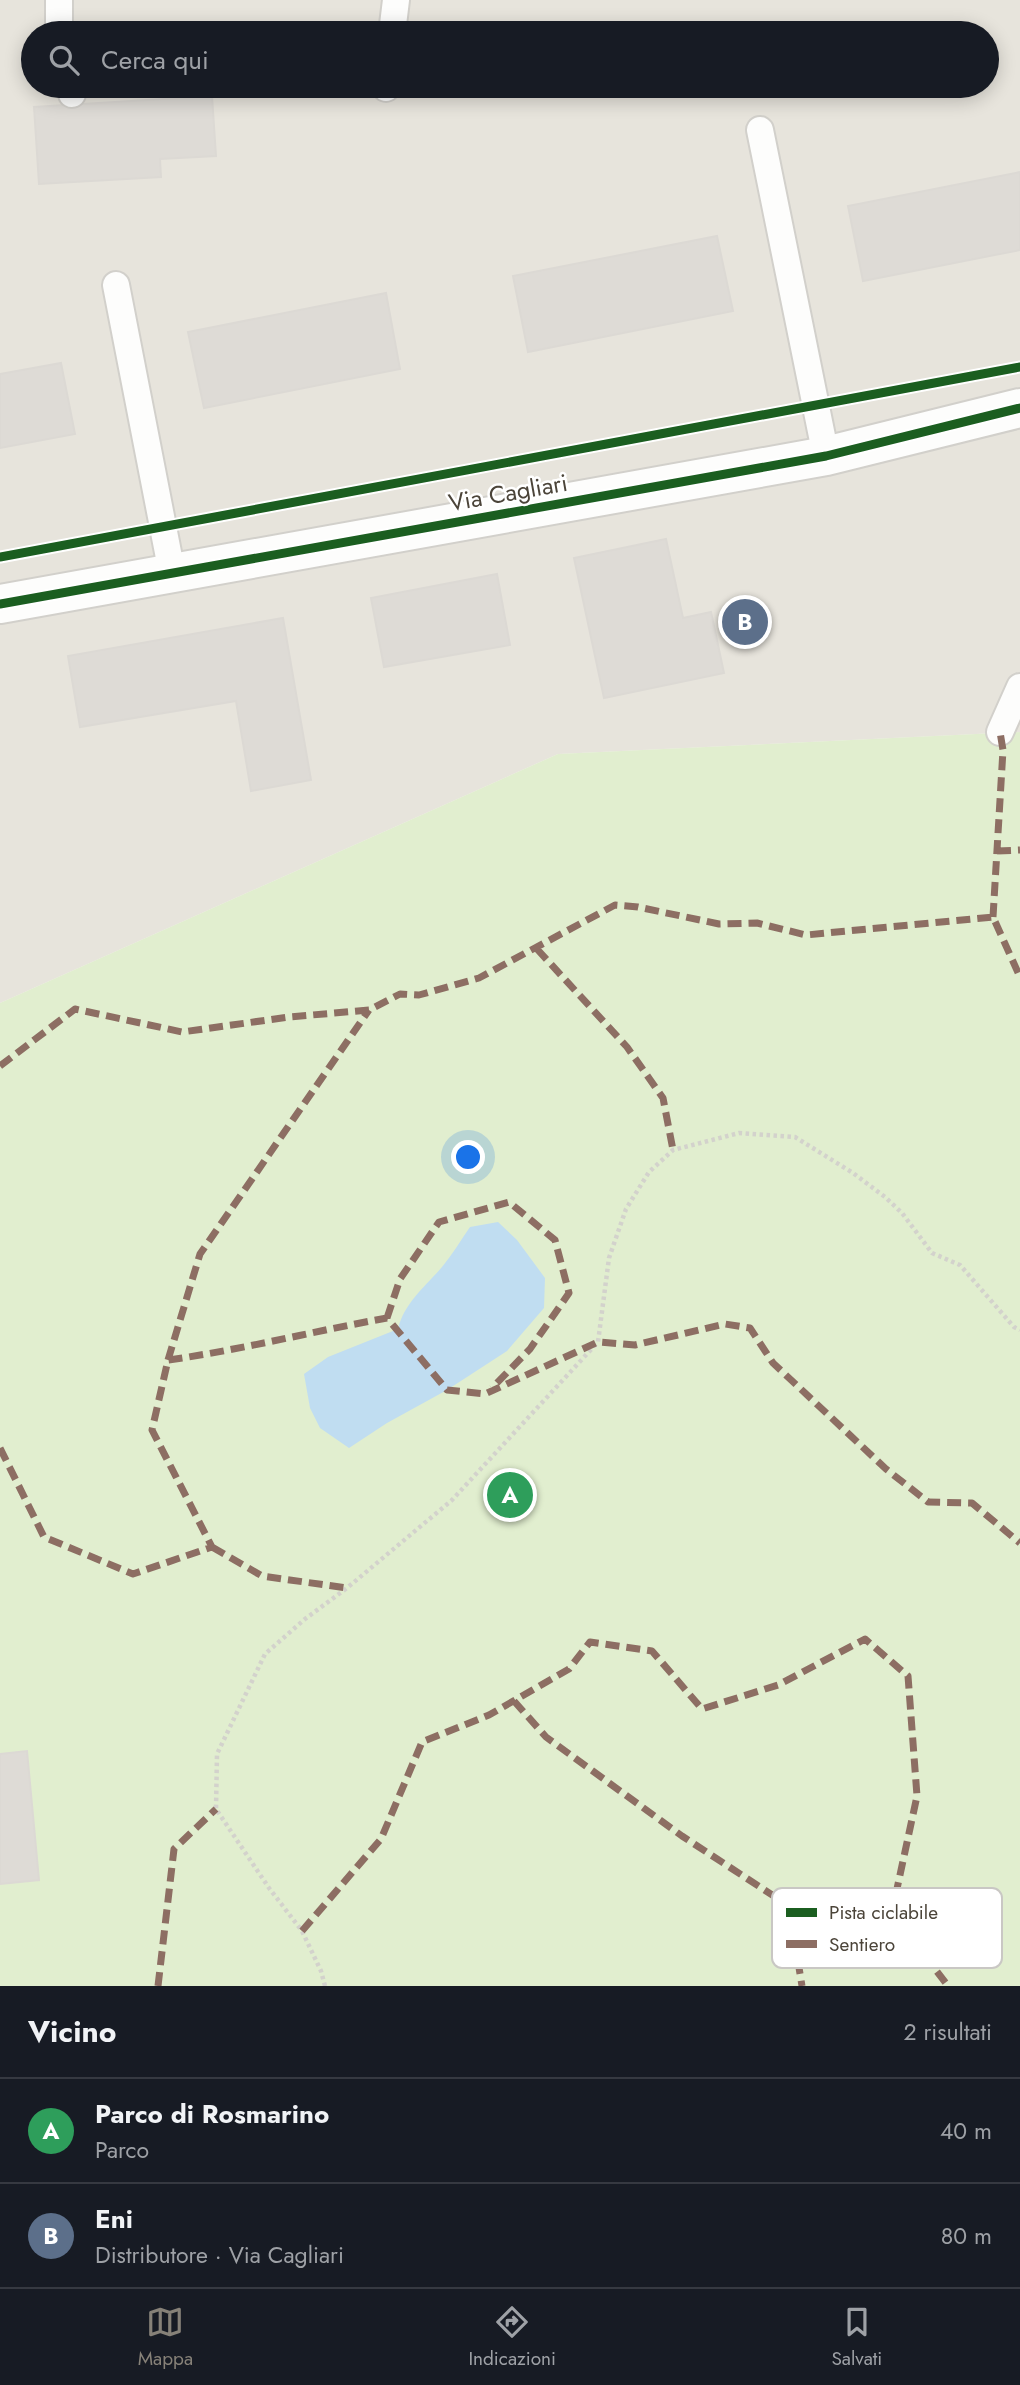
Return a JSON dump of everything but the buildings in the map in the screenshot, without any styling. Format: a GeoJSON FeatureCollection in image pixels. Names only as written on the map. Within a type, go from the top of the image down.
{"type":"FeatureCollection","features":[{"type":"Feature","properties":{"kind":"street","name":"Via Cagliari"},"geometry":{"type":"LineString","coordinates":[[0,604],[826,456],[1020,408]]}},
{"type":"Feature","properties":{"kind":"lane"},"geometry":{"type":"LineString","coordinates":[[60,0],[60,21]]}},
{"type":"Feature","properties":{"kind":"lane"},"geometry":{"type":"LineString","coordinates":[[393,21],[396,0]]}},
{"type":"Feature","properties":{"kind":"lane"},"geometry":{"type":"LineString","coordinates":[[760,130],[826,456]]}},
{"type":"Feature","properties":{"kind":"lane"},"geometry":{"type":"LineString","coordinates":[[116,285],[172,573]]}},
{"type":"Feature","properties":{"kind":"lane"},"geometry":{"type":"LineString","coordinates":[[1000,732],[1020,687]]}},
{"type":"Feature","properties":{"kind":"path"},"geometry":{"type":"LineString","coordinates":[[325,1986],[302,1931],[269,1888],[216,1809],[217,1754],[265,1654],[452,1500],[598,1342],[609,1258],[626,1209],[649,1172],[673,1150],[739,1133],[795,1137],[853,1173],[885,1197],[902,1213],[932,1253],[960,1265],[1014,1327],[1020,1330]]}},
{"type":"Feature","properties":{"kind":"shaded area"},"geometry":{"type":"Polygon","coordinates":[[[0,0],[1020,0],[1020,732],[558,754],[0,1003],[0,0]]]}},
{"type":"Feature","properties":{"kind":"green space"},"geometry":{"type":"Polygon","coordinates":[[[1020,732],[1020,1986],[0,1986],[0,1003],[558,754],[1020,732]]]}},
{"type":"Feature","properties":{"kind":"water"},"geometry":{"type":"Polygon","coordinates":[[[498,1222],[517,1240],[545,1278],[544,1308],[507,1351],[349,1448],[320,1428],[310,1408],[304,1374],[328,1357],[398,1329],[410,1303],[446,1262],[470,1227],[498,1222]]]}},
{"type":"Feature","properties":{"kind":"marked path"},"geometry":{"type":"LineString","coordinates":[[993,917],[1003,750],[1000,732]]}},
{"type":"Feature","properties":{"kind":"marked path"},"geometry":{"type":"LineString","coordinates":[[997,851],[1020,850]]}},
{"type":"Feature","properties":{"kind":"marked path"},"geometry":{"type":"LineString","coordinates":[[0,1066],[75,1009],[182,1032],[289,1017],[369,1010],[400,994],[419,995],[479,978],[615,905],[638,907],[719,924],[757,923],[806,935],[993,917],[1020,977]]}},
{"type":"Feature","properties":{"kind":"marked path"},"geometry":{"type":"LineString","coordinates":[[537,949],[627,1047],[663,1098],[673,1150]]}},
{"type":"Feature","properties":{"kind":"marked path"},"geometry":{"type":"LineString","coordinates":[[168,1360],[200,1254],[369,1010]]}},
{"type":"Feature","properties":{"kind":"marked path"},"geometry":{"type":"LineString","coordinates":[[387,1318],[400,1279],[439,1222],[509,1202],[555,1240],[569,1293],[530,1349],[492,1388]]}},
{"type":"Feature","properties":{"kind":"marked path"},"geometry":{"type":"LineString","coordinates":[[0,1448],[44,1537],[133,1574],[212,1547],[152,1430],[168,1360],[387,1318],[447,1390],[485,1394],[598,1342],[635,1345],[725,1324],[750,1328],[773,1363],[886,1469],[928,1502],[972,1503],[1020,1543]]}},
{"type":"Feature","properties":{"kind":"marked path"},"geometry":{"type":"LineString","coordinates":[[212,1547],[262,1576],[347,1588]]}},
{"type":"Feature","properties":{"kind":"marked path"},"geometry":{"type":"LineString","coordinates":[[302,1931],[381,1839],[422,1742],[489,1715],[569,1669],[590,1642],[652,1651],[702,1709],[778,1685],[865,1639],[908,1676],[917,1796],[897,1888]]}},
{"type":"Feature","properties":{"kind":"marked path"},"geometry":{"type":"LineString","coordinates":[[514,1701],[546,1737],[682,1836],[772,1895]]}},
{"type":"Feature","properties":{"kind":"marked path"},"geometry":{"type":"LineString","coordinates":[[158,1986],[174,1849],[216,1809]]}},
{"type":"Feature","properties":{"kind":"marked path"},"geometry":{"type":"LineString","coordinates":[[799,1968],[802,1986]]}},
{"type":"Feature","properties":{"kind":"marked path"},"geometry":{"type":"LineString","coordinates":[[934,1968],[948,1986]]}},
{"type":"Feature","properties":{"kind":"cycle path"},"geometry":{"type":"LineString","coordinates":[[0,557],[1020,367]]}},
{"type":"Feature","properties":{"kind":"cycle path"},"geometry":{"type":"LineString","coordinates":[[0,604],[826,456],[1020,408]]}},
{"type":"Feature","properties":{"kind":"place","name":"Eni"},"geometry":{"type":"Point","coordinates":[745,622]}},
{"type":"Feature","properties":{"kind":"place","name":"Parco di Rosmarino"},"geometry":{"type":"Point","coordinates":[510,1495]}}]}
